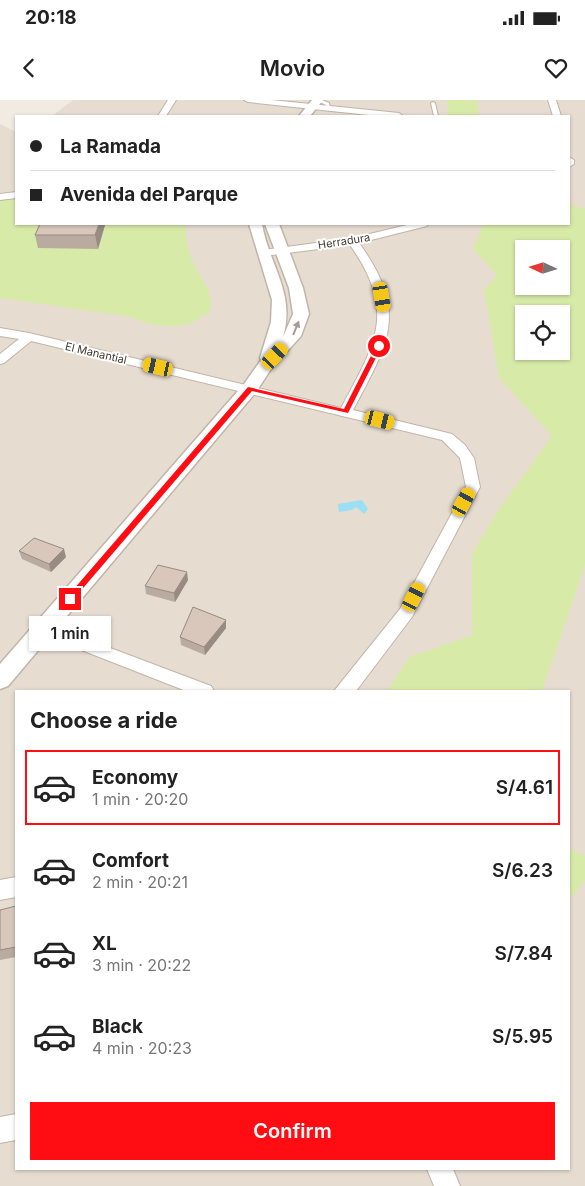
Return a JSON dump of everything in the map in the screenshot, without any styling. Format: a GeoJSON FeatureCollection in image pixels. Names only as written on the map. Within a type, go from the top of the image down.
{"type":"FeatureCollection","features":[{"type":"Feature","properties":{"kind":"street"},"geometry":{"type":"LineString","coordinates":[[248,100],[310,102],[328,108],[390,115]]}},
{"type":"Feature","properties":{"kind":"street"},"geometry":{"type":"LineString","coordinates":[[552,100],[557,115]]}},
{"type":"Feature","properties":{"kind":"street"},"geometry":{"type":"LineString","coordinates":[[163,115],[174,102]]}},
{"type":"Feature","properties":{"kind":"street"},"geometry":{"type":"LineString","coordinates":[[292,115],[310,102]]}},
{"type":"Feature","properties":{"kind":"street"},"geometry":{"type":"LineString","coordinates":[[304,115],[310,102]]}},
{"type":"Feature","properties":{"kind":"street"},"geometry":{"type":"LineString","coordinates":[[0,197],[15,195]]}},
{"type":"Feature","properties":{"kind":"street"},"geometry":{"type":"LineString","coordinates":[[255,225],[256,234],[280,295],[280,313],[276,337],[265,366]]}},
{"type":"Feature","properties":{"kind":"street"},"geometry":{"type":"LineString","coordinates":[[0,680],[250,388],[265,366],[294,336],[302,314],[296,288],[272,225]]}},
{"type":"Feature","properties":{"kind":"street","name":"Herradura"},"geometry":{"type":"LineString","coordinates":[[264,252],[353,241],[419,225]]}},
{"type":"Feature","properties":{"kind":"street"},"geometry":{"type":"LineString","coordinates":[[346,412],[379,346],[385,329],[382,297],[372,270],[353,241]]}},
{"type":"Feature","properties":{"kind":"street","name":"El Manantial"},"geometry":{"type":"LineString","coordinates":[[0,332],[250,388],[447,437],[462,449],[471,465],[473,487],[406,612],[349,687],[344,690]]}},
{"type":"Feature","properties":{"kind":"street"},"geometry":{"type":"LineString","coordinates":[[0,360],[29,337]]}},
{"type":"Feature","properties":{"kind":"street"},"geometry":{"type":"LineString","coordinates":[[44,629],[202,690]]}},
{"type":"Feature","properties":{"kind":"street"},"geometry":{"type":"LineString","coordinates":[[0,890],[15,887]]}},
{"type":"Feature","properties":{"kind":"street"},"geometry":{"type":"LineString","coordinates":[[0,1130],[15,1127]]}},
{"type":"Feature","properties":{"kind":"street"},"geometry":{"type":"LineString","coordinates":[[440,1170],[447,1186]]}},
{"type":"Feature","properties":{"kind":"lane"},"geometry":{"type":"LineString","coordinates":[[433,103],[436,115]]}},
{"type":"Feature","properties":{"kind":"shaded area"},"geometry":{"type":"Polygon","coordinates":[[[73,100],[585,100],[585,1186],[0,1186],[0,124],[15,132],[15,225],[570,225],[570,115],[53,115],[73,100]]]}},
{"type":"Feature","properties":{"kind":"green space"},"geometry":{"type":"Polygon","coordinates":[[[447,100],[477,100],[479,115],[448,115],[447,100]]]}},
{"type":"Feature","properties":{"kind":"green space"},"geometry":{"type":"Polygon","coordinates":[[[15,198],[15,225],[186,225],[186,239],[190,253],[210,296],[210,312],[190,324],[175,326],[153,325],[126,316],[0,298],[0,200],[15,198]]]}},
{"type":"Feature","properties":{"kind":"green space"},"geometry":{"type":"Polygon","coordinates":[[[570,204],[585,209],[585,565],[542,690],[388,690],[409,657],[472,635],[472,554],[499,509],[552,436],[499,378],[484,290],[497,275],[473,249],[483,225],[570,225],[570,204]]]}},
{"type":"Feature","properties":{"kind":"green space"},"geometry":{"type":"Polygon","coordinates":[[[570,849],[585,856],[585,880],[570,900],[570,849]]]}},
{"type":"Feature","properties":{"kind":"water"},"geometry":{"type":"Polygon","coordinates":[[[362,500],[368,509],[364,514],[356,507],[352,510],[339,512],[338,504],[362,500]]]}},
{"type":"Feature","properties":{"kind":"building"},"geometry":{"type":"Polygon","coordinates":[[[40,225],[99,225],[95,235],[35,235],[40,225]]]}},
{"type":"Feature","properties":{"kind":"building"},"geometry":{"type":"Polygon","coordinates":[[[34,538],[64,549],[49,564],[19,551],[34,538]]]}},
{"type":"Feature","properties":{"kind":"building"},"geometry":{"type":"Polygon","coordinates":[[[158,565],[187,572],[174,593],[145,586],[158,565]]]}},
{"type":"Feature","properties":{"kind":"building"},"geometry":{"type":"Polygon","coordinates":[[[193,607],[226,620],[204,647],[180,637],[193,607]]]}},
{"type":"Feature","properties":{"kind":"building"},"geometry":{"type":"Polygon","coordinates":[[[15,906],[15,947],[0,950],[0,910],[15,906]]]}},
{"type":"Feature","properties":{"kind":"route"},"geometry":{"type":"LineString","coordinates":[[70,599],[250,388],[346,412],[379,346]]}}]}
